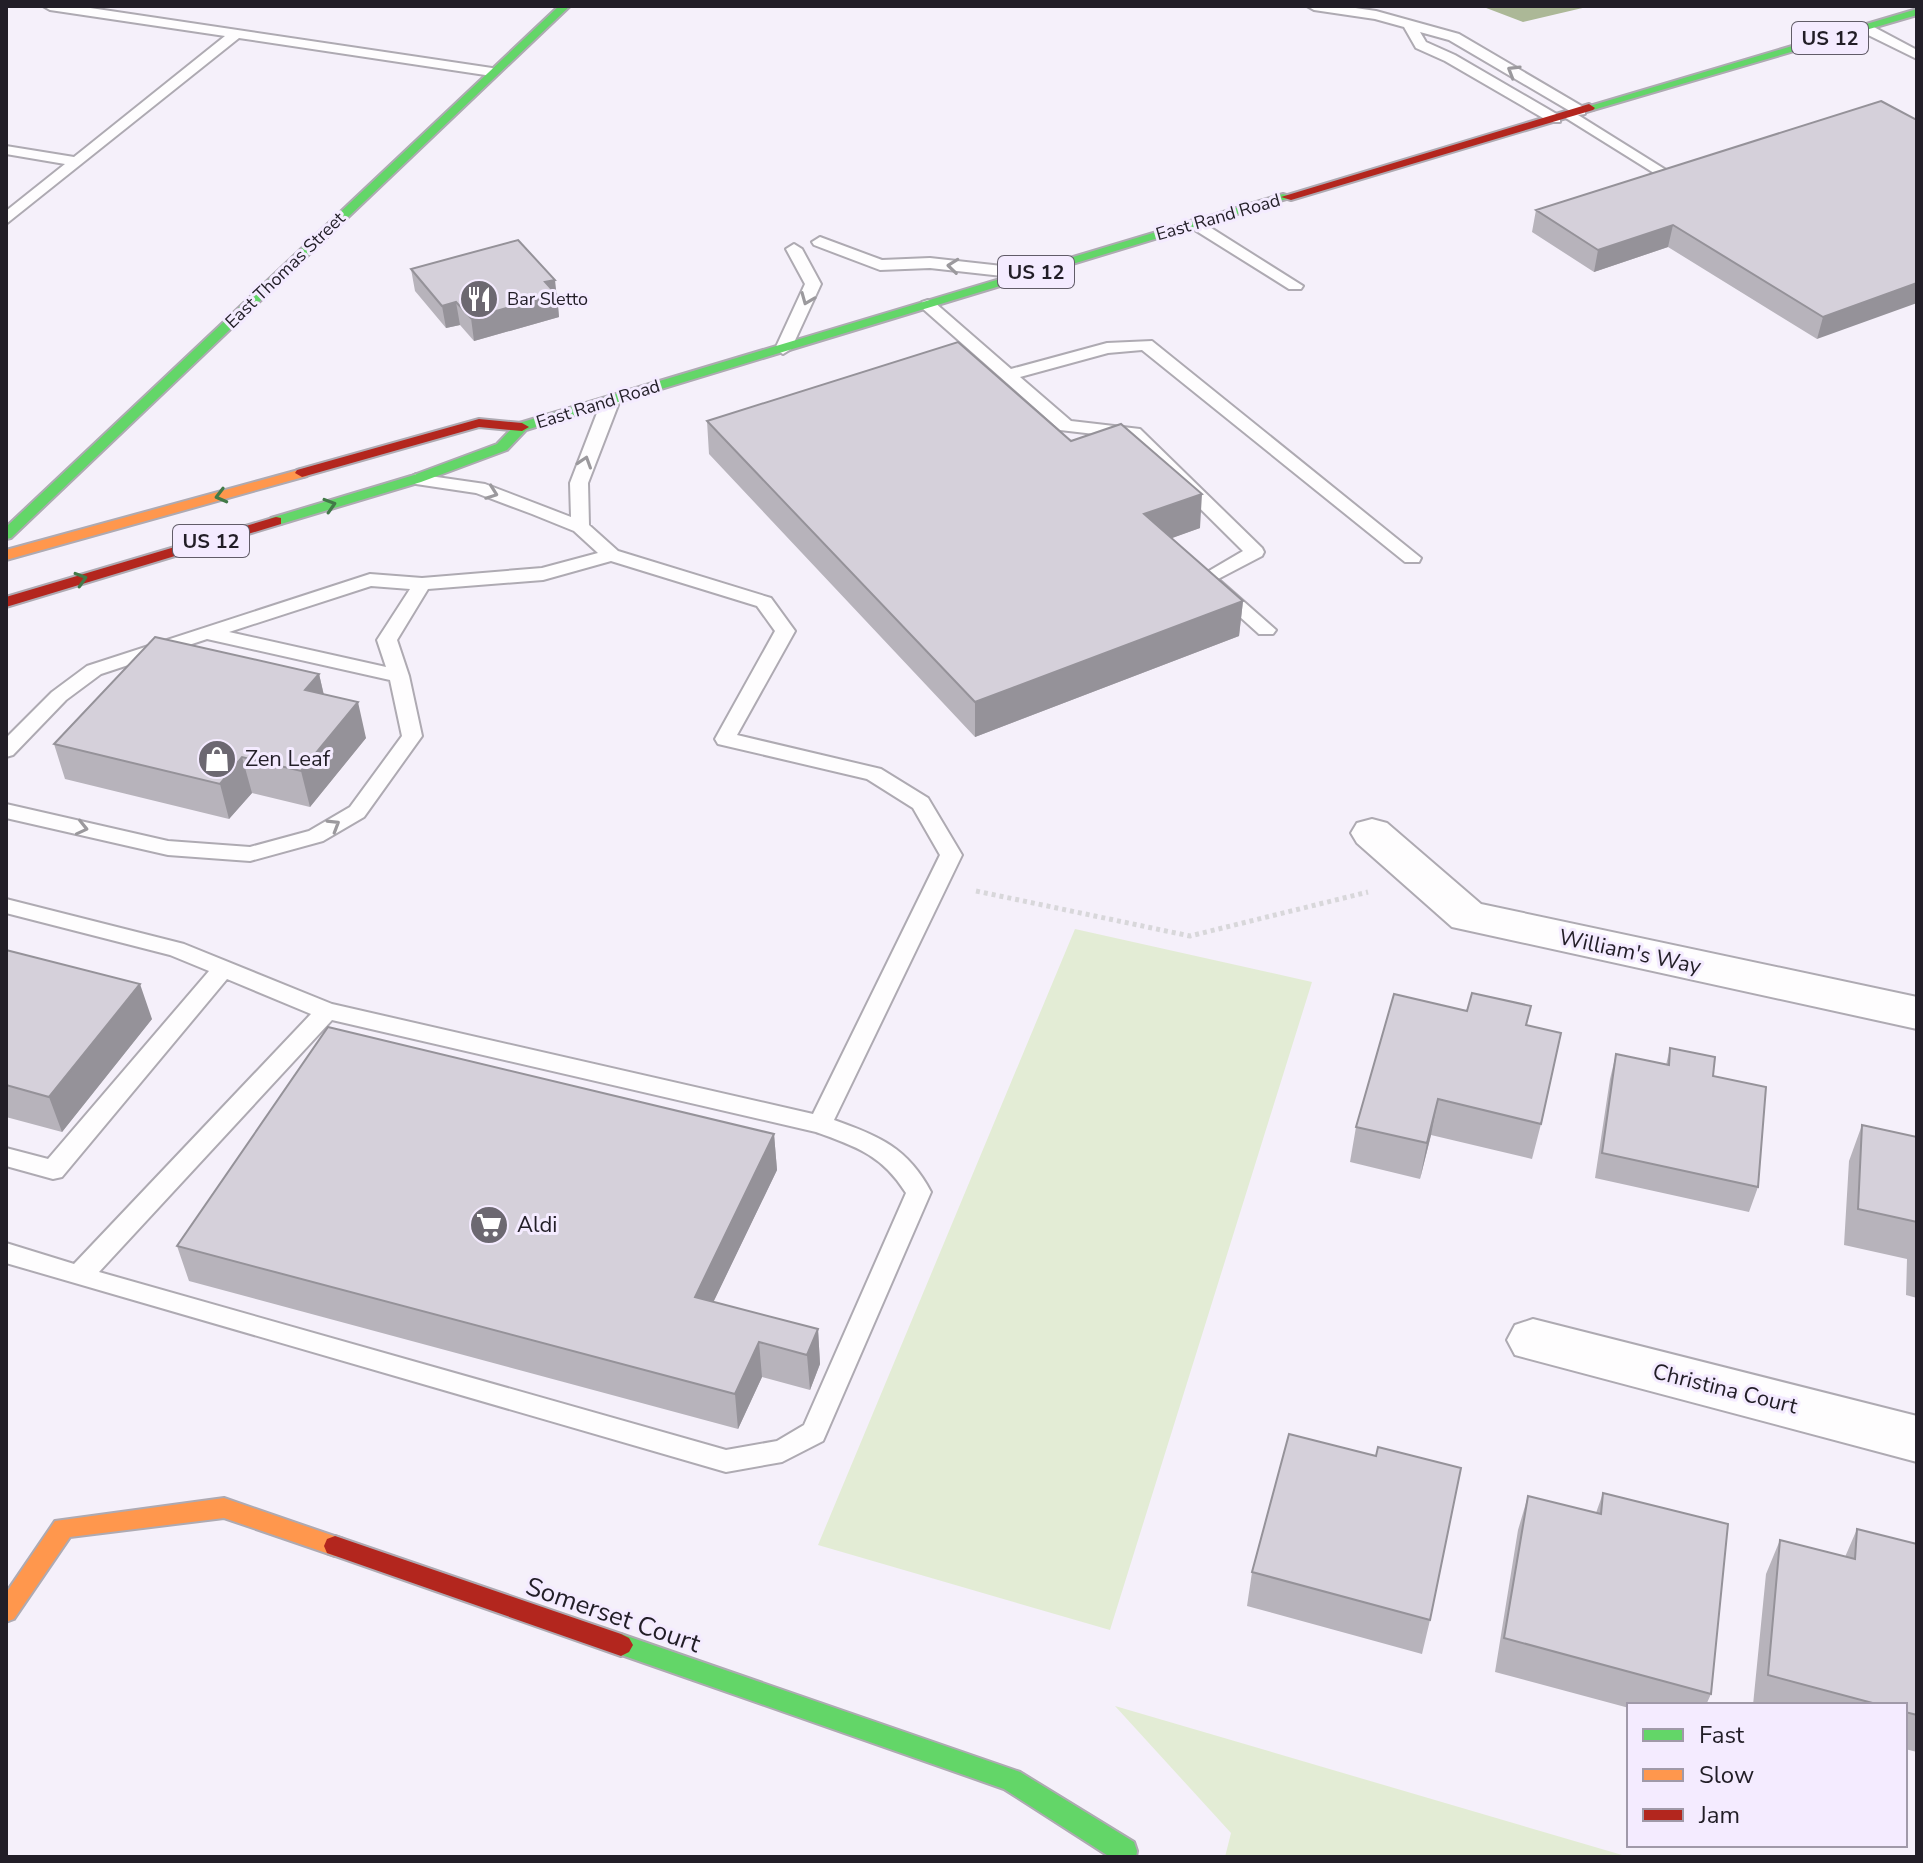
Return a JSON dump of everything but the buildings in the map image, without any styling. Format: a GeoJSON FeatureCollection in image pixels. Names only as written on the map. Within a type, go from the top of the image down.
{"type":"FeatureCollection","features":[{"type":"Feature","properties":{"kind":"main road","name":"East Thomas Street"},"geometry":{"type":"LineString","coordinates":[[6,535],[565,6]]}},
{"type":"Feature","properties":{"kind":"main road","name":"East Rand Road"},"geometry":{"type":"LineString","coordinates":[[6,555],[479,423],[521,427],[1195,224],[1917,12]]}},
{"type":"Feature","properties":{"kind":"main road","name":"East Rand Road"},"geometry":{"type":"LineString","coordinates":[[6,602],[416,479],[502,447],[521,427]]}},
{"type":"Feature","properties":{"kind":"main road","name":"Somerset Court"},"geometry":{"type":"LineString","coordinates":[[6,1612],[63,1528],[224,1508],[1011,1780],[1124,1854]]}},
{"type":"Feature","properties":{"kind":"street","name":"William's Way"},"geometry":{"type":"LineString","coordinates":[[1372,833],[1467,916],[1917,1013]]}},
{"type":"Feature","properties":{"kind":"street","name":"Christina Court"},"geometry":{"type":"LineString","coordinates":[[1533,1340],[1917,1439]]}},
{"type":"Feature","properties":{"kind":"lane"},"geometry":{"type":"LineString","coordinates":[[50,6],[492,72]]}},
{"type":"Feature","properties":{"kind":"lane"},"geometry":{"type":"LineString","coordinates":[[1314,6],[1376,15],[1454,37],[1568,115],[1659,170]]}},
{"type":"Feature","properties":{"kind":"lane"},"geometry":{"type":"LineString","coordinates":[[1411,27],[1421,45],[1568,115]]}},
{"type":"Feature","properties":{"kind":"lane"},"geometry":{"type":"LineString","coordinates":[[1865,28],[1917,55]]}},
{"type":"Feature","properties":{"kind":"lane"},"geometry":{"type":"LineString","coordinates":[[6,219],[236,34]]}},
{"type":"Feature","properties":{"kind":"lane"},"geometry":{"type":"LineString","coordinates":[[6,163],[13,151],[76,162]]}},
{"type":"Feature","properties":{"kind":"lane"},"geometry":{"type":"LineString","coordinates":[[1195,224],[1295,286]]}},
{"type":"Feature","properties":{"kind":"lane"},"geometry":{"type":"LineString","coordinates":[[820,242],[880,265],[930,263],[1030,274]]}},
{"type":"Feature","properties":{"kind":"lane"},"geometry":{"type":"LineString","coordinates":[[783,349],[813,284],[794,249]]}},
{"type":"Feature","properties":{"kind":"lane"},"geometry":{"type":"LineString","coordinates":[[928,305],[1066,426],[1134,433],[1255,552],[1206,578],[1266,630]]}},
{"type":"Feature","properties":{"kind":"lane"},"geometry":{"type":"LineString","coordinates":[[1008,375],[1107,348],[1146,345],[1412,558]]}},
{"type":"Feature","properties":{"kind":"lane"},"geometry":{"type":"LineString","coordinates":[[580,527],[579,483],[611,400]]}},
{"type":"Feature","properties":{"kind":"lane"},"geometry":{"type":"LineString","coordinates":[[416,479],[479,488],[580,527],[611,555],[764,602],[785,631],[725,739],[874,774],[921,803],[951,855],[820,1124]]}},
{"type":"Feature","properties":{"kind":"lane"},"geometry":{"type":"LineString","coordinates":[[6,750],[59,696],[94,670],[370,580],[422,584],[543,574],[611,555]]}},
{"type":"Feature","properties":{"kind":"lane"},"geometry":{"type":"LineString","coordinates":[[6,811],[168,848],[250,854],[316,836],[357,812],[412,736],[399,676],[387,640],[422,584]]}},
{"type":"Feature","properties":{"kind":"lane"},"geometry":{"type":"LineString","coordinates":[[206,633],[399,676]]}},
{"type":"Feature","properties":{"kind":"lane"},"geometry":{"type":"LineString","coordinates":[[6,906],[176,949],[327,1011],[820,1124],[863,1140],[899,1162],[919,1192],[814,1433],[782,1451],[726,1461],[6,1253]]}},
{"type":"Feature","properties":{"kind":"lane"},"geometry":{"type":"LineString","coordinates":[[6,1157],[53,1170],[225,967]]}},
{"type":"Feature","properties":{"kind":"lane"},"geometry":{"type":"LineString","coordinates":[[79,1276],[327,1011]]}},
{"type":"Feature","properties":{"kind":"path"},"geometry":{"type":"LineString","coordinates":[[938,882],[1190,936],[1423,878]]}},
{"type":"Feature","properties":{"kind":"shaded area"},"geometry":{"type":"Polygon","coordinates":[[[1481,6],[1591,6],[1523,22],[1481,6]]]}},
{"type":"Feature","properties":{"kind":"shaded area"},"geometry":{"type":"Polygon","coordinates":[[[1075,929],[1312,982],[1110,1630],[818,1545],[1075,929]]]}},
{"type":"Feature","properties":{"kind":"shaded area"},"geometry":{"type":"Polygon","coordinates":[[[1115,1706],[1629,1857],[1225,1857],[1231,1833],[1115,1706]]]}},
{"type":"Feature","properties":{"kind":"traffic: fast"},"geometry":{"type":"LineString","coordinates":[[6,535],[565,6]]}},
{"type":"Feature","properties":{"kind":"traffic: fast"},"geometry":{"type":"LineString","coordinates":[[1589,108],[1917,12]]}},
{"type":"Feature","properties":{"kind":"traffic: fast"},"geometry":{"type":"LineString","coordinates":[[522,427],[1287,197]]}},
{"type":"Feature","properties":{"kind":"traffic: fast"},"geometry":{"type":"LineString","coordinates":[[276,521],[416,479],[502,447],[521,427]]}},
{"type":"Feature","properties":{"kind":"traffic: fast"},"geometry":{"type":"LineString","coordinates":[[621,1645],[1011,1780],[1125,1851],[1123,1857]]}},
{"type":"Feature","properties":{"kind":"traffic: slow"},"geometry":{"type":"LineString","coordinates":[[6,555],[302,473]]}},
{"type":"Feature","properties":{"kind":"traffic: slow"},"geometry":{"type":"LineString","coordinates":[[6,1612],[63,1528],[224,1508],[335,1546]]}},
{"type":"Feature","properties":{"kind":"traffic: jam"},"geometry":{"type":"LineString","coordinates":[[1287,197],[1589,108]]}},
{"type":"Feature","properties":{"kind":"traffic: jam"},"geometry":{"type":"LineString","coordinates":[[302,473],[479,423],[522,427]]}},
{"type":"Feature","properties":{"kind":"traffic: jam"},"geometry":{"type":"LineString","coordinates":[[6,602],[276,521]]}},
{"type":"Feature","properties":{"kind":"traffic: jam"},"geometry":{"type":"LineString","coordinates":[[335,1546],[621,1645]]}},
{"type":"Feature","properties":{"kind":"place","name":"Bar Sletto"},"geometry":{"type":"Point","coordinates":[479,299]}},
{"type":"Feature","properties":{"kind":"place","name":"Zen Leaf"},"geometry":{"type":"Point","coordinates":[217,759]}},
{"type":"Feature","properties":{"kind":"place","name":"Aldi"},"geometry":{"type":"Point","coordinates":[489,1225]}}]}
